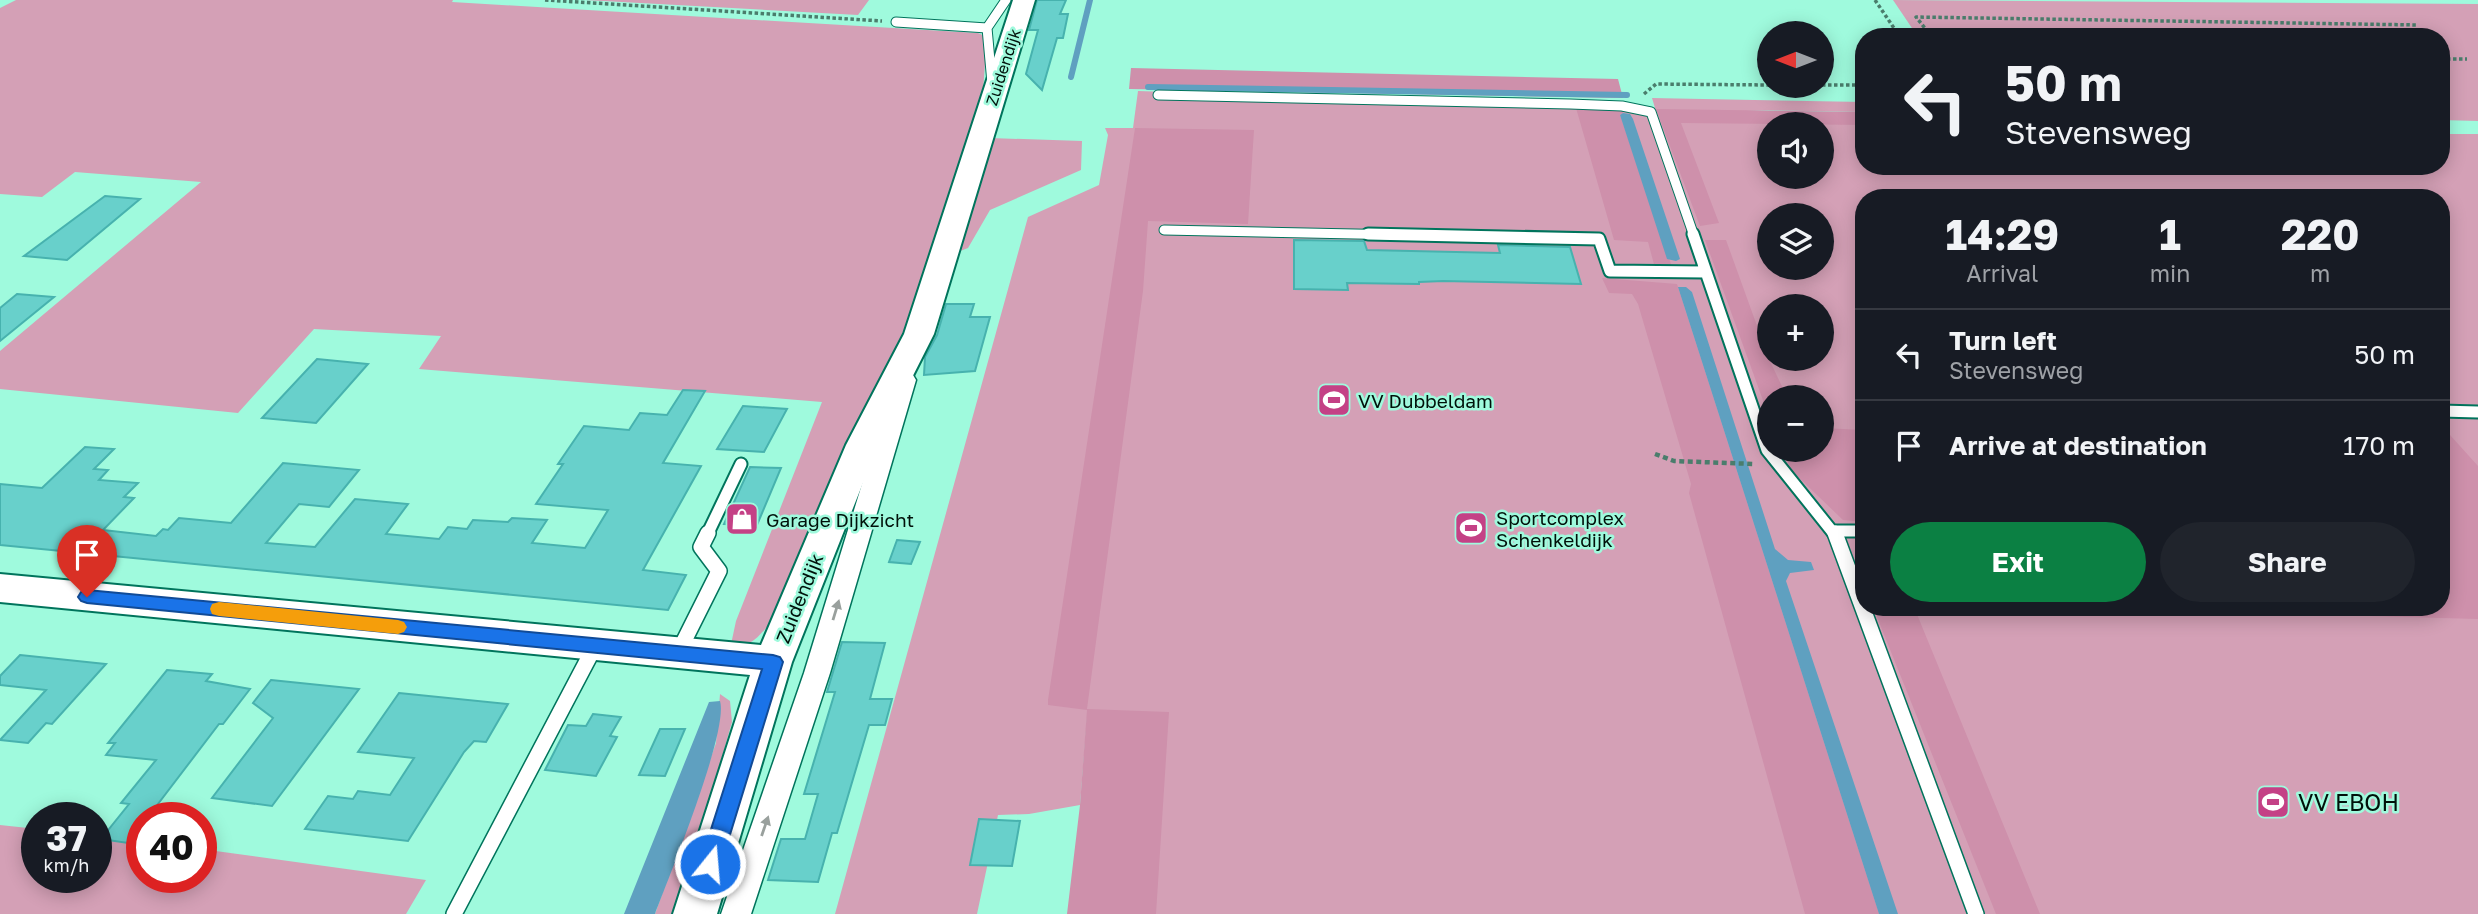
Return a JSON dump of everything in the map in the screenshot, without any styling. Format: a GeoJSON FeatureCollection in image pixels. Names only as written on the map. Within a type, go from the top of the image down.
{"type":"FeatureCollection","features":[{"type":"Feature","properties":{"kind":"street","name":"Zuidendijk"},"geometry":{"type":"LineString","coordinates":[[736,914],[817,673],[919,334],[1024,0]]}},
{"type":"Feature","properties":{"kind":"street","name":"Zuidendijk"},"geometry":{"type":"LineString","coordinates":[[695,914],[773,662],[862,445],[919,334]]}},
{"type":"Feature","properties":{"kind":"street"},"geometry":{"type":"LineString","coordinates":[[0,588],[773,662]]}},
{"type":"Feature","properties":{"kind":"lane"},"geometry":{"type":"LineString","coordinates":[[993,97],[987,28],[1006,0]]}},
{"type":"Feature","properties":{"kind":"lane"},"geometry":{"type":"LineString","coordinates":[[896,22],[987,28]]}},
{"type":"Feature","properties":{"kind":"lane"},"geometry":{"type":"LineString","coordinates":[[1158,95],[1570,104],[1622,106],[1651,112],[1767,450],[1834,531],[1855,588]]}},
{"type":"Feature","properties":{"kind":"lane"},"geometry":{"type":"LineString","coordinates":[[1164,230],[1599,239],[1610,271],[1705,272]]}},
{"type":"Feature","properties":{"kind":"lane"},"geometry":{"type":"LineString","coordinates":[[2450,411],[2478,412]]}},
{"type":"Feature","properties":{"kind":"lane"},"geometry":{"type":"LineString","coordinates":[[678,653],[719,571],[701,547],[741,464]]}},
{"type":"Feature","properties":{"kind":"lane"},"geometry":{"type":"LineString","coordinates":[[1834,531],[1855,531]]}},
{"type":"Feature","properties":{"kind":"lane"},"geometry":{"type":"LineString","coordinates":[[1866,616],[1976,914]]}},
{"type":"Feature","properties":{"kind":"lane"},"geometry":{"type":"LineString","coordinates":[[454,914],[595,646]]}},
{"type":"Feature","properties":{"kind":"path"},"geometry":{"type":"LineString","coordinates":[[545,0],[896,22]]}},
{"type":"Feature","properties":{"kind":"path"},"geometry":{"type":"LineString","coordinates":[[1875,0],[1894,28]]}},
{"type":"Feature","properties":{"kind":"path"},"geometry":{"type":"LineString","coordinates":[[1925,28],[1916,17],[2418,25]]}},
{"type":"Feature","properties":{"kind":"path"},"geometry":{"type":"LineString","coordinates":[[2450,59],[2467,59]]}},
{"type":"Feature","properties":{"kind":"path"},"geometry":{"type":"LineString","coordinates":[[1651,112],[1644,93],[1656,84],[1757,85]]}},
{"type":"Feature","properties":{"kind":"path"},"geometry":{"type":"LineString","coordinates":[[1834,85],[1855,85]]}},
{"type":"Feature","properties":{"kind":"path"},"geometry":{"type":"LineString","coordinates":[[1655,454],[1674,461],[1757,464]]}},
{"type":"Feature","properties":{"kind":"shaded area"},"geometry":{"type":"Polygon","coordinates":[[[16,0],[453,0],[452,2],[978,33],[987,37],[982,105],[912,320],[876,387],[775,617],[756,639],[730,649],[736,621],[822,402],[419,369],[441,336],[314,329],[238,413],[0,389],[0,351],[201,182],[75,172],[42,197],[0,194],[0,8],[16,0]]]}},
{"type":"Feature","properties":{"kind":"shaded area"},"geometry":{"type":"Polygon","coordinates":[[[585,0],[869,0],[858,15],[585,0]]]}},
{"type":"Feature","properties":{"kind":"shaded area"},"geometry":{"type":"Polygon","coordinates":[[[1893,0],[2478,4],[2478,121],[2450,120],[2450,28],[1912,28],[1893,0]]]}},
{"type":"Feature","properties":{"kind":"shaded area"},"geometry":{"type":"Polygon","coordinates":[[[1131,68],[1618,79],[1623,98],[1129,89],[1131,68]]]}},
{"type":"Feature","properties":{"kind":"shaded area","name":"Sportcomplex Schenkeldijk"},"geometry":{"type":"Polygon","coordinates":[[[1138,91],[1655,108],[1652,98],[1855,102],[1855,112],[1746,110],[1793,112],[1757,112],[1757,189],[1834,189],[1834,114],[1855,115],[1855,175],[2450,175],[2450,134],[2478,134],[2478,914],[1114,914],[1087,718],[1080,805],[1029,814],[998,815],[977,914],[835,914],[1028,217],[1099,185],[1108,135],[1105,128],[1133,128],[1138,91]]]}},
{"type":"Feature","properties":{"kind":"shaded area"},"geometry":{"type":"Polygon","coordinates":[[[1576,108],[1622,109],[1623,113],[1620,115],[1672,267],[1655,268],[1648,242],[1614,240],[1576,108]]]}},
{"type":"Feature","properties":{"kind":"shaded area"},"geometry":{"type":"Polygon","coordinates":[[[1656,109],[1855,112],[1855,125],[1834,125],[1834,112],[1757,112],[1757,124],[1681,123],[1719,223],[1700,226],[1656,109]]]}},
{"type":"Feature","properties":{"kind":"shaded area"},"geometry":{"type":"Polygon","coordinates":[[[1135,128],[1254,130],[1248,224],[1148,221],[1143,291],[1087,709],[1169,712],[1156,914],[1067,914],[1080,805],[1087,710],[1048,705],[1048,700],[1135,128]]]}},
{"type":"Feature","properties":{"kind":"shaded area"},"geometry":{"type":"Polygon","coordinates":[[[990,138],[1082,141],[1081,170],[990,210],[968,248],[955,253],[990,138]]]}},
{"type":"Feature","properties":{"kind":"shaded area"},"geometry":{"type":"Polygon","coordinates":[[[1705,240],[1726,240],[1757,326],[1757,371],[1775,371],[1781,385],[1757,385],[1705,240]]]}},
{"type":"Feature","properties":{"kind":"shaded area"},"geometry":{"type":"Polygon","coordinates":[[[1602,278],[1677,284],[1879,914],[1805,914],[1689,493],[1691,484],[1638,304],[1632,294],[1609,293],[1602,278]]]}},
{"type":"Feature","properties":{"kind":"shaded area"},"geometry":{"type":"Polygon","coordinates":[[[1834,429],[1855,430],[1855,521],[1843,520],[1791,470],[1788,462],[1834,462],[1834,429]]]}},
{"type":"Feature","properties":{"kind":"shaded area"},"geometry":{"type":"Polygon","coordinates":[[[2450,435],[2478,466],[2478,619],[2369,616],[2450,616],[2450,435]]]}},
{"type":"Feature","properties":{"kind":"shaded area"},"geometry":{"type":"Polygon","coordinates":[[[1877,616],[1918,616],[2040,914],[1996,914],[1877,616]]]}},
{"type":"Feature","properties":{"kind":"shaded area"},"geometry":{"type":"Polygon","coordinates":[[[720,694],[730,701],[732,722],[677,914],[655,914],[716,743],[720,694]]]}},
{"type":"Feature","properties":{"kind":"shaded area"},"geometry":{"type":"Polygon","coordinates":[[[0,825],[21,827],[21,893],[112,893],[112,838],[126,840],[126,893],[217,893],[217,851],[426,880],[406,914],[0,914],[0,825]]]}},
{"type":"Feature","properties":{"kind":"water"},"geometry":{"type":"Polygon","coordinates":[[[1630,114],[1633,119],[1680,259],[1676,261],[1667,259],[1620,115],[1630,114]]]}},
{"type":"Feature","properties":{"kind":"water"},"geometry":{"type":"Polygon","coordinates":[[[1678,287],[1686,287],[1692,292],[1775,549],[1788,560],[1811,562],[1814,570],[1790,573],[1786,581],[1898,914],[1879,914],[1678,287]]]}},
{"type":"Feature","properties":{"kind":"water"},"geometry":{"type":"Polygon","coordinates":[[[720,701],[716,742],[707,772],[655,914],[624,914],[709,702],[720,701]]]}},
{"type":"Feature","properties":{"kind":"building"},"geometry":{"type":"Polygon","coordinates":[[[1037,0],[1066,0],[1060,14],[1068,14],[1063,38],[1057,38],[1042,90],[1026,74],[1038,30],[1029,30],[1037,0]]]}},
{"type":"Feature","properties":{"kind":"building"},"geometry":{"type":"Polygon","coordinates":[[[105,196],[140,199],[67,260],[24,256],[105,196]]]}},
{"type":"Feature","properties":{"kind":"building"},"geometry":{"type":"Polygon","coordinates":[[[1294,240],[1364,241],[1367,250],[1500,253],[1498,245],[1570,247],[1581,284],[1443,281],[1419,284],[1347,283],[1348,290],[1294,289],[1294,240]]]}},
{"type":"Feature","properties":{"kind":"building"},"geometry":{"type":"Polygon","coordinates":[[[17,294],[54,297],[0,341],[0,308],[17,294]]]}},
{"type":"Feature","properties":{"kind":"building"},"geometry":{"type":"Polygon","coordinates":[[[946,304],[974,304],[970,317],[990,317],[975,371],[924,375],[925,357],[937,335],[946,304]]]}},
{"type":"Feature","properties":{"kind":"building"},"geometry":{"type":"Polygon","coordinates":[[[317,359],[368,364],[316,423],[262,418],[317,359]]]}},
{"type":"Feature","properties":{"kind":"building"},"geometry":{"type":"Polygon","coordinates":[[[683,390],[705,391],[663,463],[701,466],[643,570],[686,575],[668,610],[0,545],[0,484],[42,488],[85,447],[114,449],[94,469],[108,470],[99,480],[138,483],[124,497],[134,498],[103,530],[156,536],[163,529],[168,530],[179,518],[231,523],[283,463],[359,470],[329,507],[299,504],[266,543],[315,547],[355,499],[408,504],[386,534],[439,539],[448,527],[467,529],[473,520],[547,520],[532,543],[585,548],[608,510],[536,504],[563,464],[558,464],[584,426],[629,430],[640,413],[667,415],[683,390]]]}},
{"type":"Feature","properties":{"kind":"building"},"geometry":{"type":"Polygon","coordinates":[[[743,406],[787,409],[764,452],[717,449],[743,406]]]}},
{"type":"Feature","properties":{"kind":"building"},"geometry":{"type":"Polygon","coordinates":[[[750,467],[781,468],[757,525],[724,524],[750,467]]]}},
{"type":"Feature","properties":{"kind":"building"},"geometry":{"type":"Polygon","coordinates":[[[897,540],[920,542],[911,564],[889,562],[897,540]]]}},
{"type":"Feature","properties":{"kind":"building"},"geometry":{"type":"Polygon","coordinates":[[[842,642],[885,643],[870,699],[892,699],[885,725],[869,725],[837,833],[832,833],[818,882],[768,880],[781,839],[805,839],[818,794],[804,794],[835,692],[827,692],[842,642]]]}},
{"type":"Feature","properties":{"kind":"building"},"geometry":{"type":"Polygon","coordinates":[[[20,655],[106,664],[52,724],[46,723],[28,743],[0,740],[46,690],[0,685],[0,676],[20,655]]]}},
{"type":"Feature","properties":{"kind":"building"},"geometry":{"type":"Polygon","coordinates":[[[167,670],[212,674],[206,681],[250,689],[223,724],[219,724],[159,802],[121,803],[156,760],[106,755],[115,743],[108,743],[167,670]]]}},
{"type":"Feature","properties":{"kind":"building"},"geometry":{"type":"Polygon","coordinates":[[[271,680],[359,689],[272,806],[212,798],[273,718],[253,703],[271,680]]]}},
{"type":"Feature","properties":{"kind":"building"},"geometry":{"type":"Polygon","coordinates":[[[399,693],[508,704],[486,742],[474,741],[464,752],[408,841],[305,829],[328,796],[353,799],[358,791],[390,795],[414,758],[358,752],[399,693]]]}},
{"type":"Feature","properties":{"kind":"building"},"geometry":{"type":"Polygon","coordinates":[[[593,714],[621,717],[610,736],[617,737],[596,776],[545,770],[568,725],[586,726],[593,714]]]}},
{"type":"Feature","properties":{"kind":"building"},"geometry":{"type":"Polygon","coordinates":[[[660,729],[685,729],[665,776],[639,775],[660,729]]]}},
{"type":"Feature","properties":{"kind":"building"},"geometry":{"type":"Polygon","coordinates":[[[126,808],[126,843],[112,841],[112,825],[126,808]]]}},
{"type":"Feature","properties":{"kind":"building"},"geometry":{"type":"Polygon","coordinates":[[[979,819],[1020,821],[1012,866],[970,865],[979,819]]]}},
{"type":"Feature","properties":{"kind":"waterway"},"geometry":{"type":"LineString","coordinates":[[1071,77],[1090,0]]}},
{"type":"Feature","properties":{"kind":"waterway"},"geometry":{"type":"LineString","coordinates":[[1148,87],[1627,95]]}},
{"type":"Feature","properties":{"kind":"slow traffic"},"geometry":{"type":"LineString","coordinates":[[219,609],[398,627]]}},
{"type":"Feature","properties":{"kind":"place","name":"VV Dubbeldam"},"geometry":{"type":"Point","coordinates":[1334,400]}},
{"type":"Feature","properties":{"kind":"place","name":"Garage Dijkzicht"},"geometry":{"type":"Point","coordinates":[742,519]}},
{"type":"Feature","properties":{"kind":"place","name":"Sportcomplex Schenkeldijk"},"geometry":{"type":"Point","coordinates":[1471,528]}},
{"type":"Feature","properties":{"kind":"place","name":"VV EBOH"},"geometry":{"type":"Point","coordinates":[2273,802]}},
{"type":"Feature","properties":{"kind":"route"},"geometry":{"type":"LineString","coordinates":[[87,597],[773,662],[710,864]]}}]}
